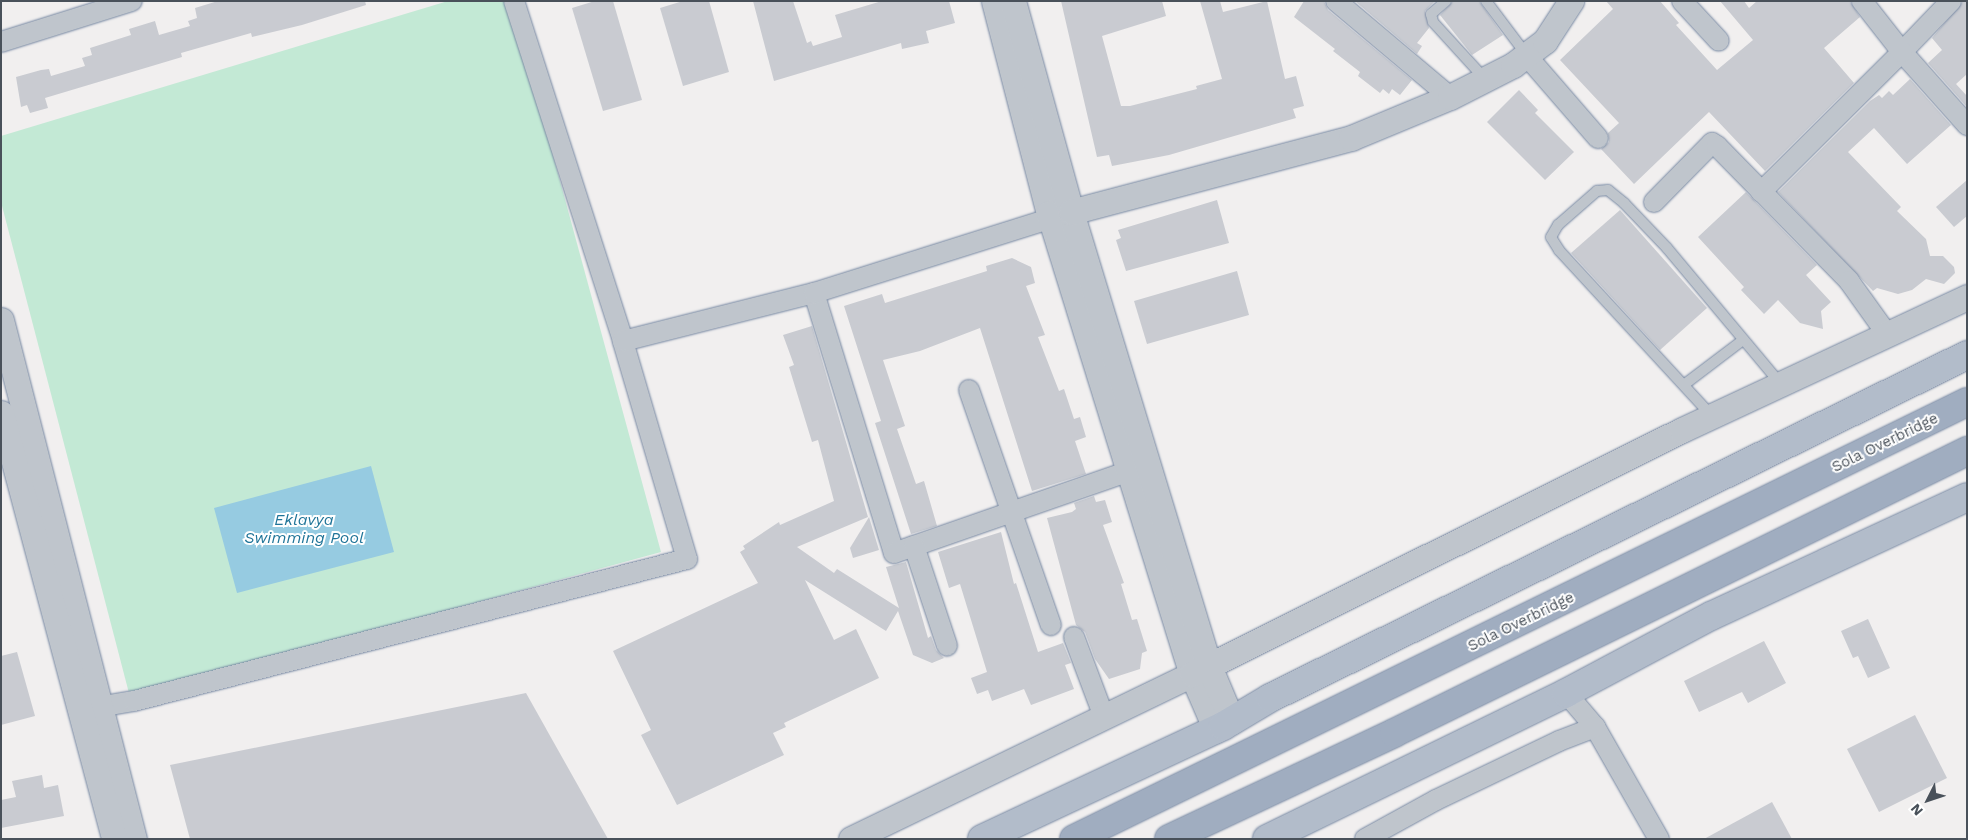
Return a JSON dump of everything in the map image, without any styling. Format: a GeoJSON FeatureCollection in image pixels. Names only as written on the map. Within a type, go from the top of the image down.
{"type":"FeatureCollection","features":[{"type":"Feature","properties":{"kind":"highway","name":"Sola Overbridge"},"geometry":{"type":"LineString","coordinates":[[1074,839],[1967,402]]}},
{"type":"Feature","properties":{"kind":"highway"},"geometry":{"type":"LineString","coordinates":[[1169,839],[1394,733],[1967,451]]}},
{"type":"Feature","properties":{"kind":"main road"},"geometry":{"type":"LineString","coordinates":[[982,839],[1224,726],[1270,698],[1967,355]]}},
{"type":"Feature","properties":{"kind":"main road"},"geometry":{"type":"LineString","coordinates":[[1267,839],[1566,693],[1711,616],[1967,497]]}},
{"type":"Feature","properties":{"kind":"street"},"geometry":{"type":"LineString","coordinates":[[1,42],[132,1]]}},
{"type":"Feature","properties":{"kind":"street"},"geometry":{"type":"LineString","coordinates":[[90,709],[134,702],[687,559],[623,341],[514,1]]}},
{"type":"Feature","properties":{"kind":"street"},"geometry":{"type":"LineString","coordinates":[[994,1],[1200,670]]}},
{"type":"Feature","properties":{"kind":"street"},"geometry":{"type":"LineString","coordinates":[[1013,1],[1061,216],[1130,471],[1200,670],[1224,726]]}},
{"type":"Feature","properties":{"kind":"street"},"geometry":{"type":"LineString","coordinates":[[1336,1],[1450,97]]}},
{"type":"Feature","properties":{"kind":"street"},"geometry":{"type":"LineString","coordinates":[[623,341],[814,293],[1061,216],[1350,138],[1450,97],[1486,80],[1545,41],[1571,1]]}},
{"type":"Feature","properties":{"kind":"street"},"geometry":{"type":"LineString","coordinates":[[1682,1],[1719,41]]}},
{"type":"Feature","properties":{"kind":"street"},"geometry":{"type":"LineString","coordinates":[[1862,1],[1902,52],[1967,124]]}},
{"type":"Feature","properties":{"kind":"street"},"geometry":{"type":"LineString","coordinates":[[1761,192],[1951,1]]}},
{"type":"Feature","properties":{"kind":"street"},"geometry":{"type":"LineString","coordinates":[[1526,55],[1598,138]]}},
{"type":"Feature","properties":{"kind":"street"},"geometry":{"type":"LineString","coordinates":[[1654,202],[1712,143],[1849,281],[1887,334]]}},
{"type":"Feature","properties":{"kind":"street"},"geometry":{"type":"LineString","coordinates":[[814,293],[894,553],[1130,471]]}},
{"type":"Feature","properties":{"kind":"street"},"geometry":{"type":"LineString","coordinates":[[851,839],[1200,670],[1712,416],[1967,297]]}},
{"type":"Feature","properties":{"kind":"street"},"geometry":{"type":"LineString","coordinates":[[1,320],[90,709],[114,839]]}},
{"type":"Feature","properties":{"kind":"street"},"geometry":{"type":"LineString","coordinates":[[969,390],[1009,513],[1051,625]]}},
{"type":"Feature","properties":{"kind":"street"},"geometry":{"type":"LineString","coordinates":[[2,419],[90,709],[134,839]]}},
{"type":"Feature","properties":{"kind":"street"},"geometry":{"type":"LineString","coordinates":[[914,546],[947,646]]}},
{"type":"Feature","properties":{"kind":"street"},"geometry":{"type":"LineString","coordinates":[[1074,637],[1104,717]]}},
{"type":"Feature","properties":{"kind":"street"},"geometry":{"type":"LineString","coordinates":[[1566,693],[1595,727],[1659,839]]}},
{"type":"Feature","properties":{"kind":"street"},"geometry":{"type":"LineString","coordinates":[[1364,839],[1471,783],[1595,727]]}},
{"type":"Feature","properties":{"kind":"lane"},"geometry":{"type":"LineString","coordinates":[[1446,1],[1431,14],[1433,22],[1486,80]]}},
{"type":"Feature","properties":{"kind":"lane"},"geometry":{"type":"LineString","coordinates":[[1486,1],[1526,55]]}},
{"type":"Feature","properties":{"kind":"lane"},"geometry":{"type":"LineString","coordinates":[[1712,416],[1685,384],[1558,250],[1551,237],[1558,225],[1597,191],[1608,190],[1624,203],[1667,248],[1780,384]]}},
{"type":"Feature","properties":{"kind":"lane"},"geometry":{"type":"LineString","coordinates":[[1685,384],[1743,340]]}},
{"type":"Feature","properties":{"kind":"green space"},"geometry":{"type":"Polygon","coordinates":[[[448,1],[511,1],[661,552],[130,697],[1,202],[1,136],[448,1]]]}},
{"type":"Feature","properties":{"kind":"water","name":"Eklavya Swimming Pool"},"geometry":{"type":"Polygon","coordinates":[[[371,466],[394,552],[237,593],[214,508],[371,466]]]}},
{"type":"Feature","properties":{"kind":"building"},"geometry":{"type":"Polygon","coordinates":[[[218,1],[365,1],[366,5],[302,25],[252,37],[251,33],[181,53],[182,57],[45,98],[48,108],[30,113],[27,105],[21,107],[16,77],[49,69],[51,76],[85,66],[82,58],[92,55],[90,48],[131,35],[129,29],[155,21],[159,35],[190,26],[188,21],[197,18],[195,8],[218,1]]]}},
{"type":"Feature","properties":{"kind":"building"},"geometry":{"type":"Polygon","coordinates":[[[595,1],[613,1],[642,100],[603,111],[572,8],[595,1]]]}},
{"type":"Feature","properties":{"kind":"building"},"geometry":{"type":"Polygon","coordinates":[[[683,1],[709,1],[729,72],[683,86],[660,8],[683,1]]]}},
{"type":"Feature","properties":{"kind":"building"},"geometry":{"type":"Polygon","coordinates":[[[753,1],[793,1],[807,43],[811,41],[813,46],[842,37],[835,15],[882,1],[949,1],[955,23],[926,31],[929,43],[902,49],[901,43],[774,81],[753,1]]]}},
{"type":"Feature","properties":{"kind":"building"},"geometry":{"type":"Polygon","coordinates":[[[1061,1],[1162,1],[1166,16],[1102,36],[1121,106],[1130,106],[1197,89],[1196,86],[1222,79],[1200,1],[1220,1],[1223,12],[1267,1],[1285,79],[1296,76],[1304,106],[1293,109],[1296,118],[1169,155],[1112,166],[1109,155],[1097,157],[1061,1]]]}},
{"type":"Feature","properties":{"kind":"building"},"geometry":{"type":"Polygon","coordinates":[[[1304,1],[1324,1],[1328,10],[1412,80],[1400,95],[1392,89],[1389,94],[1383,89],[1380,93],[1358,76],[1360,72],[1333,51],[1335,49],[1294,17],[1304,1]]]}},
{"type":"Feature","properties":{"kind":"building"},"geometry":{"type":"Polygon","coordinates":[[[1355,1],[1435,1],[1425,11],[1429,28],[1417,43],[1422,46],[1417,54],[1355,1]]]}},
{"type":"Feature","properties":{"kind":"building"},"geometry":{"type":"Polygon","coordinates":[[[1453,1],[1479,1],[1503,35],[1472,55],[1440,15],[1453,1]]]}},
{"type":"Feature","properties":{"kind":"building"},"geometry":{"type":"Polygon","coordinates":[[[1606,1],[1660,1],[1679,23],[1676,25],[1717,70],[1753,40],[1720,1],[1744,1],[1749,8],[1757,1],[1850,1],[1860,17],[1824,48],[1854,83],[1765,171],[1709,112],[1634,184],[1601,149],[1609,142],[1608,133],[1619,123],[1560,60],[1613,9],[1606,1]]]}},
{"type":"Feature","properties":{"kind":"building"},"geometry":{"type":"Polygon","coordinates":[[[1963,1],[1967,1],[1967,74],[1956,84],[1967,96],[1967,107],[1928,63],[1942,50],[1932,38],[1963,1]]]}},
{"type":"Feature","properties":{"kind":"building"},"geometry":{"type":"Polygon","coordinates":[[[1910,79],[1951,125],[1907,164],[1874,128],[1848,152],[1901,207],[1897,211],[1926,239],[1930,256],[1943,256],[1954,267],[1955,273],[1944,284],[1926,279],[1912,290],[1898,294],[1877,288],[1873,291],[1778,192],[1870,101],[1879,95],[1882,98],[1889,91],[1893,95],[1910,79]]]}},
{"type":"Feature","properties":{"kind":"building"},"geometry":{"type":"Polygon","coordinates":[[[1519,90],[1538,110],[1535,113],[1574,152],[1545,180],[1487,122],[1519,90]]]}},
{"type":"Feature","properties":{"kind":"building"},"geometry":{"type":"Polygon","coordinates":[[[1967,180],[1967,216],[1954,227],[1936,207],[1967,180]]]}},
{"type":"Feature","properties":{"kind":"building"},"geometry":{"type":"Polygon","coordinates":[[[1746,192],[1817,265],[1806,275],[1831,302],[1821,311],[1823,329],[1800,323],[1778,300],[1764,314],[1741,290],[1744,287],[1698,237],[1746,192]]]}},
{"type":"Feature","properties":{"kind":"building"},"geometry":{"type":"Polygon","coordinates":[[[1217,200],[1229,243],[1126,271],[1116,240],[1121,238],[1118,230],[1217,200]]]}},
{"type":"Feature","properties":{"kind":"building"},"geometry":{"type":"Polygon","coordinates":[[[1620,210],[1707,308],[1660,350],[1571,253],[1620,210]]]}},
{"type":"Feature","properties":{"kind":"building"},"geometry":{"type":"Polygon","coordinates":[[[1012,258],[1031,267],[1035,283],[1026,286],[1045,335],[1038,337],[1059,391],[1064,389],[1074,419],[1080,417],[1086,437],[1075,441],[1086,474],[1032,491],[980,328],[920,351],[883,360],[905,426],[897,429],[916,484],[924,481],[937,526],[911,534],[875,423],[881,421],[844,306],[882,294],[885,303],[987,271],[986,266],[1012,258]]]}},
{"type":"Feature","properties":{"kind":"building"},"geometry":{"type":"Polygon","coordinates":[[[1237,271],[1249,315],[1147,344],[1134,301],[1237,271]]]}},
{"type":"Feature","properties":{"kind":"building"},"geometry":{"type":"Polygon","coordinates":[[[812,326],[868,517],[797,547],[834,573],[837,569],[899,608],[886,567],[906,562],[928,638],[931,636],[936,650],[944,658],[932,663],[913,655],[898,611],[886,631],[805,580],[834,640],[856,629],[879,678],[784,723],[786,727],[773,733],[784,755],[677,805],[641,735],[651,730],[613,651],[758,583],[740,552],[745,549],[743,546],[779,522],[780,525],[834,501],[818,440],[812,442],[789,367],[794,365],[783,335],[812,326]]]}},
{"type":"Feature","properties":{"kind":"building"},"geometry":{"type":"Polygon","coordinates":[[[1094,496],[1096,502],[1105,500],[1112,522],[1103,525],[1124,583],[1121,584],[1132,620],[1137,619],[1147,651],[1142,653],[1140,669],[1109,679],[1095,659],[1085,632],[1076,625],[1047,518],[1072,512],[1076,509],[1074,503],[1094,496]]]}},
{"type":"Feature","properties":{"kind":"building"},"geometry":{"type":"Polygon","coordinates":[[[869,517],[879,550],[853,558],[850,548],[869,517]]]}},
{"type":"Feature","properties":{"kind":"building"},"geometry":{"type":"Polygon","coordinates":[[[1001,532],[1014,584],[1016,583],[1038,652],[1063,643],[1071,663],[1065,665],[1074,689],[1031,705],[1024,689],[992,701],[988,690],[977,694],[971,678],[987,672],[960,584],[949,588],[938,552],[1001,532]]]}},
{"type":"Feature","properties":{"kind":"building"},"geometry":{"type":"Polygon","coordinates":[[[1868,619],[1890,668],[1868,678],[1858,656],[1853,658],[1841,631],[1868,619]]]}},
{"type":"Feature","properties":{"kind":"building"},"geometry":{"type":"Polygon","coordinates":[[[1764,641],[1786,683],[1748,703],[1742,692],[1699,712],[1684,681],[1764,641]]]}},
{"type":"Feature","properties":{"kind":"building"},"geometry":{"type":"Polygon","coordinates":[[[17,652],[35,716],[1,725],[1,656],[17,652]]]}},
{"type":"Feature","properties":{"kind":"building"},"geometry":{"type":"Polygon","coordinates":[[[526,693],[608,839],[190,839],[170,765],[526,693]]]}},
{"type":"Feature","properties":{"kind":"building"},"geometry":{"type":"Polygon","coordinates":[[[1915,715],[1947,778],[1879,812],[1847,749],[1915,715]]]}},
{"type":"Feature","properties":{"kind":"building"},"geometry":{"type":"Polygon","coordinates":[[[42,775],[44,788],[58,785],[64,816],[1,828],[1,800],[16,797],[12,781],[42,775]]]}},
{"type":"Feature","properties":{"kind":"building"},"geometry":{"type":"Polygon","coordinates":[[[1772,802],[1792,839],[1704,839],[1772,802]]]}}]}
